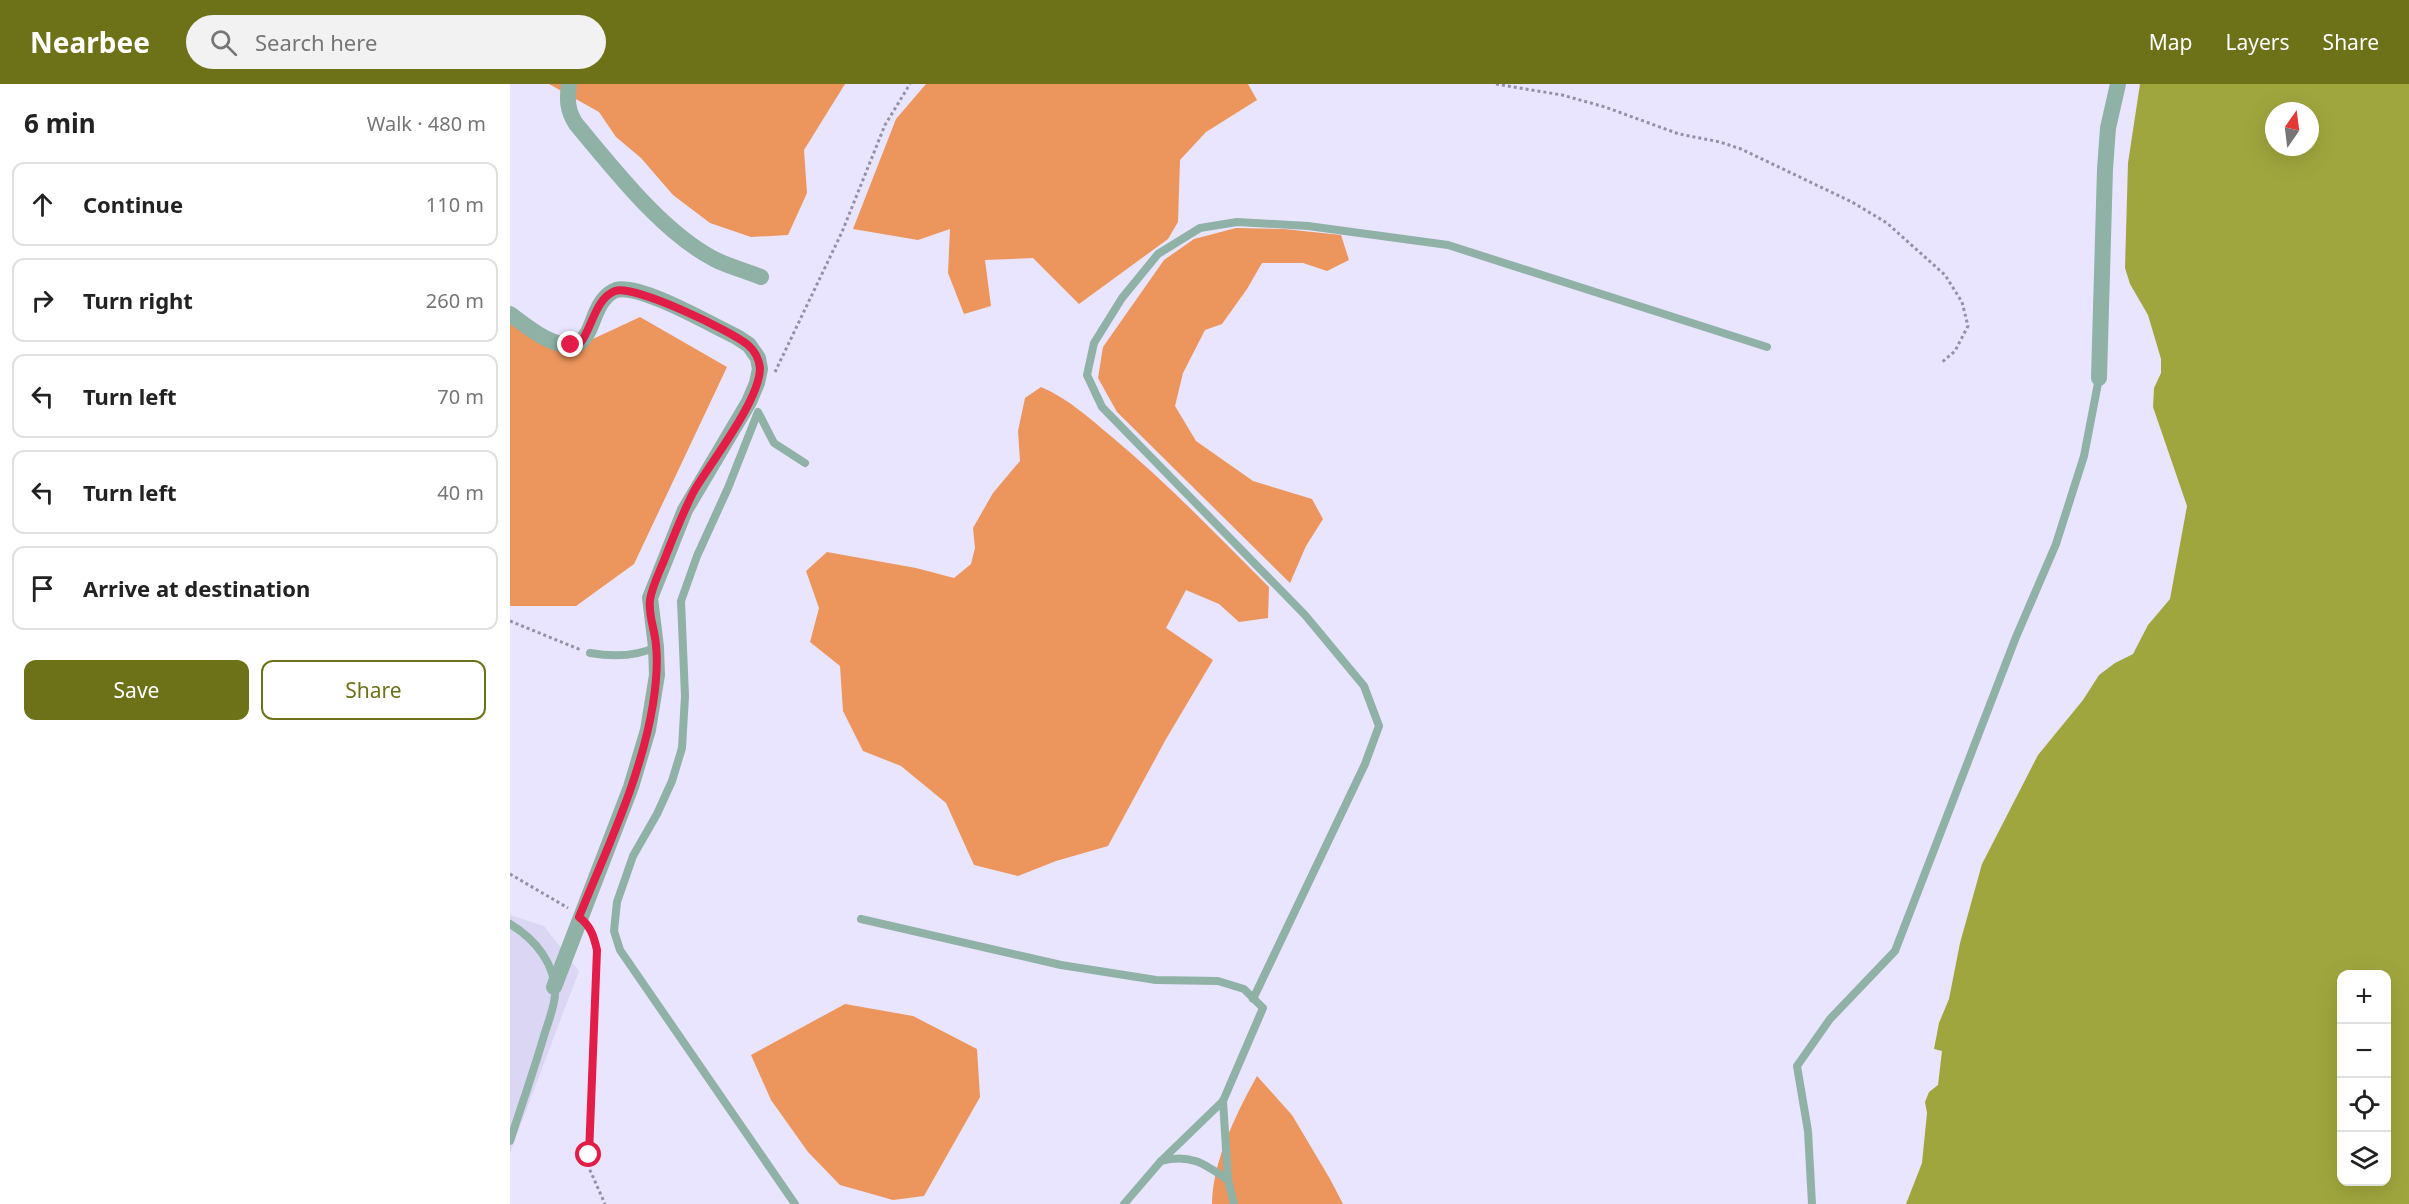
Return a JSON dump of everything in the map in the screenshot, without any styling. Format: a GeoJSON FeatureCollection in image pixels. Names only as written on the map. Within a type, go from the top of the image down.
{"type":"FeatureCollection","features":[{"type":"Feature","properties":{"kind":"street"},"geometry":{"type":"LineString","coordinates":[[570,84],[569,113],[635,194],[688,241],[714,259],[761,277]]}},
{"type":"Feature","properties":{"kind":"street"},"geometry":{"type":"LineString","coordinates":[[2098,378],[2105,169],[2108,128],[2118,84]]}},
{"type":"Feature","properties":{"kind":"street"},"geometry":{"type":"LineString","coordinates":[[510,314],[548,340],[560,345],[576,345],[587,334],[606,296],[616,290],[629,290],[643,293],[673,306],[737,337],[749,345],[758,358],[758,376],[749,402],[685,510],[653,590],[650,608],[657,647],[656,684],[648,730],[631,787],[579,917],[554,987]]}},
{"type":"Feature","properties":{"kind":"lane"},"geometry":{"type":"LineString","coordinates":[[1253,999],[1365,764],[1379,726],[1364,686],[1305,615],[1102,407],[1087,375],[1095,343],[1122,298],[1158,254],[1200,228],[1237,222],[1296,226],[1448,245],[1767,347]]}},
{"type":"Feature","properties":{"kind":"lane"},"geometry":{"type":"LineString","coordinates":[[1812,1204],[1808,1131],[1797,1066],[1830,1019],[1895,951],[2016,638],[2056,544],[2084,456],[2098,378]]}},
{"type":"Feature","properties":{"kind":"lane"},"geometry":{"type":"LineString","coordinates":[[795,1204],[620,950],[614,931],[617,902],[633,856],[657,814],[672,780],[682,748],[685,696],[681,601],[697,556],[728,488],[758,412],[774,443],[805,463]]}},
{"type":"Feature","properties":{"kind":"lane"},"geometry":{"type":"LineString","coordinates":[[590,653],[612,657],[643,653],[657,647]]}},
{"type":"Feature","properties":{"kind":"lane"},"geometry":{"type":"LineString","coordinates":[[861,919],[1061,965],[1156,980],[1218,981],[1244,989],[1263,1008],[1222,1101],[1161,1161],[1124,1204]]}},
{"type":"Feature","properties":{"kind":"lane"},"geometry":{"type":"LineString","coordinates":[[510,924],[533,940],[545,957],[553,977],[555,995],[510,1141]]}},
{"type":"Feature","properties":{"kind":"lane"},"geometry":{"type":"LineString","coordinates":[[1222,1101],[1228,1180],[1234,1204]]}},
{"type":"Feature","properties":{"kind":"lane"},"geometry":{"type":"LineString","coordinates":[[1161,1161],[1176,1157],[1195,1160],[1228,1180]]}},
{"type":"Feature","properties":{"kind":"path"},"geometry":{"type":"LineString","coordinates":[[772,380],[842,232],[885,125],[910,84]]}},
{"type":"Feature","properties":{"kind":"path"},"geometry":{"type":"LineString","coordinates":[[1496,84],[1562,95],[1605,107],[1679,134],[1741,148],[1852,202],[1887,223],[1945,275],[1962,302],[1968,326],[1955,351],[1941,363]]}},
{"type":"Feature","properties":{"kind":"path"},"geometry":{"type":"LineString","coordinates":[[510,621],[590,653]]}},
{"type":"Feature","properties":{"kind":"path"},"geometry":{"type":"LineString","coordinates":[[510,874],[586,922],[594,935],[597,950],[589,1155],[590,1168],[605,1204]]}},
{"type":"Feature","properties":{"kind":"shaded area"},"geometry":{"type":"Polygon","coordinates":[[[549,84],[845,84],[804,150],[807,193],[788,235],[751,237],[710,223],[673,195],[641,158],[616,137],[599,112],[549,84]]]}},
{"type":"Feature","properties":{"kind":"shaded area"},"geometry":{"type":"Polygon","coordinates":[[[926,84],[1248,84],[1257,100],[1206,132],[1180,160],[1178,222],[1168,239],[1079,304],[1033,258],[985,260],[991,306],[964,314],[948,273],[950,229],[918,240],[853,229],[896,119],[926,84]]]}},
{"type":"Feature","properties":{"kind":"shaded area"},"geometry":{"type":"Polygon","coordinates":[[[2140,84],[2409,84],[2409,1204],[1906,1204],[1922,1163],[1927,1113],[1925,1102],[1929,1092],[1938,1085],[1942,1051],[1934,1049],[1939,1023],[1949,999],[1960,943],[1982,864],[2038,755],[2083,700],[2099,675],[2115,663],[2133,654],[2148,625],[2170,599],[2187,506],[2153,407],[2154,388],[2161,373],[2161,359],[2148,315],[2130,284],[2125,268],[2128,163],[2140,84]]]}},
{"type":"Feature","properties":{"kind":"shaded area"},"geometry":{"type":"Polygon","coordinates":[[[1236,228],[1284,229],[1341,235],[1349,260],[1327,271],[1303,263],[1262,263],[1222,324],[1205,330],[1183,373],[1175,406],[1196,441],[1253,481],[1312,499],[1323,519],[1306,546],[1290,583],[1117,412],[1098,378],[1103,347],[1164,260],[1194,239],[1236,228]]]}},
{"type":"Feature","properties":{"kind":"shaded area"},"geometry":{"type":"Polygon","coordinates":[[[640,317],[727,367],[634,564],[576,606],[510,606],[510,318],[565,352],[640,317]]]}},
{"type":"Feature","properties":{"kind":"shaded area"},"geometry":{"type":"Polygon","coordinates":[[[1041,387],[1078,409],[1133,455],[1269,587],[1268,618],[1239,622],[1219,604],[1186,590],[1166,628],[1213,660],[1166,739],[1108,846],[1056,861],[1018,876],[974,865],[946,803],[901,766],[863,751],[843,711],[840,666],[810,642],[819,608],[806,571],[827,552],[916,568],[954,578],[971,564],[975,548],[973,528],[993,493],[1020,461],[1018,431],[1025,398],[1041,387]]]}},
{"type":"Feature","properties":{"kind":"shaded area"},"geometry":{"type":"Polygon","coordinates":[[[510,915],[544,926],[579,971],[510,1153],[510,915]]]}},
{"type":"Feature","properties":{"kind":"shaded area"},"geometry":{"type":"Polygon","coordinates":[[[845,1004],[913,1016],[977,1049],[980,1097],[924,1196],[893,1200],[840,1185],[808,1152],[771,1100],[751,1055],[845,1004]]]}},
{"type":"Feature","properties":{"kind":"shaded area"},"geometry":{"type":"Polygon","coordinates":[[[1257,1076],[1292,1115],[1343,1204],[1212,1204],[1216,1171],[1221,1155],[1234,1121],[1257,1076]]]}},
{"type":"Feature","properties":{"kind":"route"},"geometry":{"type":"LineString","coordinates":[[571,345],[581,342],[587,334],[606,296],[616,290],[629,290],[643,293],[673,306],[737,337],[749,345],[758,358],[760,369],[749,402],[685,510],[650,598],[657,647],[657,675],[648,730],[631,787],[579,917],[586,922],[594,935],[597,950],[589,1155]]}}]}
